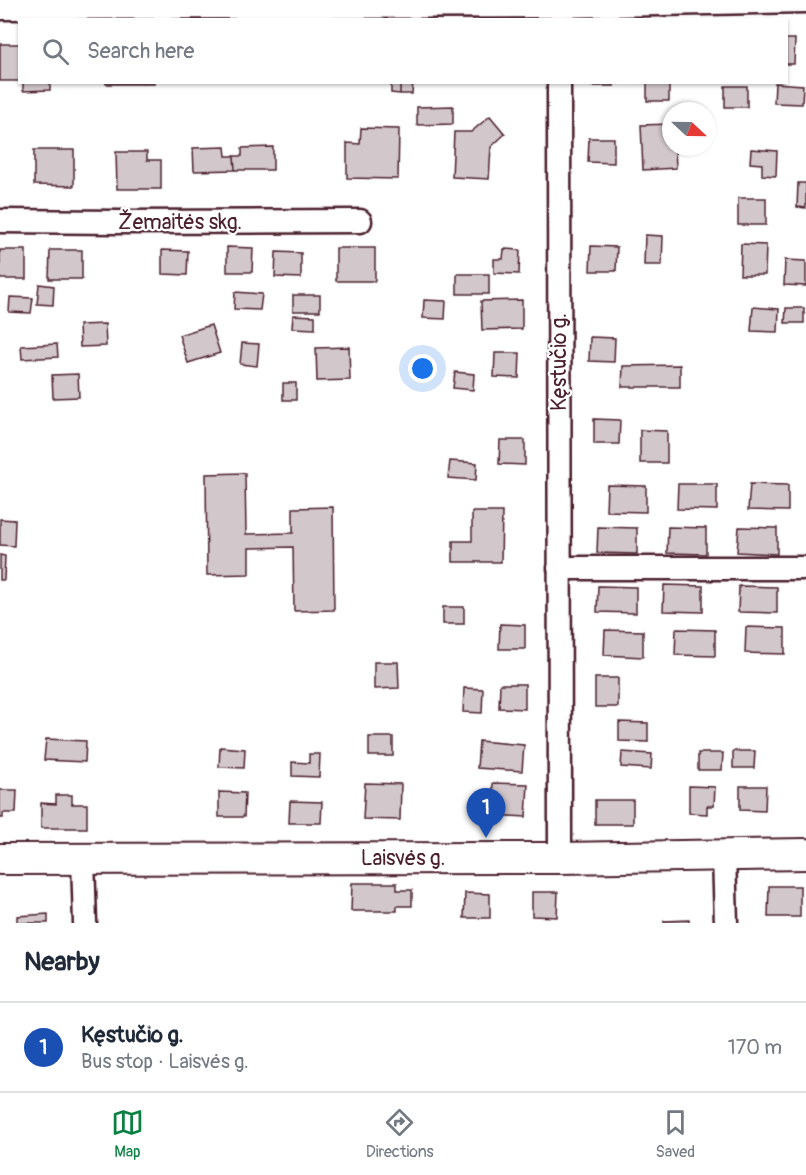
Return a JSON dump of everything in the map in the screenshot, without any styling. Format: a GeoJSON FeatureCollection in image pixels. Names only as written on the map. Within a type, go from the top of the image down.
{"type":"FeatureCollection","features":[{"type":"Feature","properties":{"kind":"main road","name":"Laisvės g."},"geometry":{"type":"LineString","coordinates":[[0,859],[560,858],[806,854]]}},
{"type":"Feature","properties":{"kind":"street"},"geometry":{"type":"LineString","coordinates":[[0,8],[559,9],[806,1]]}},
{"type":"Feature","properties":{"kind":"street","name":"Kęstučio g."},"geometry":{"type":"LineString","coordinates":[[559,84],[560,858]]}},
{"type":"Feature","properties":{"kind":"street","name":"Žemaitės skg."},"geometry":{"type":"LineString","coordinates":[[0,221],[360,220]]}},
{"type":"Feature","properties":{"kind":"street"},"geometry":{"type":"LineString","coordinates":[[560,568],[806,568]]}},
{"type":"Feature","properties":{"kind":"street"},"geometry":{"type":"LineString","coordinates":[[724,855],[726,923]]}},
{"type":"Feature","properties":{"kind":"street"},"geometry":{"type":"LineString","coordinates":[[83,859],[85,923]]}},
{"type":"Feature","properties":{"kind":"building"},"geometry":{"type":"Polygon","coordinates":[[[788,39],[795,39],[794,64],[788,64],[788,39]]]}},
{"type":"Feature","properties":{"kind":"building"},"geometry":{"type":"Polygon","coordinates":[[[0,44],[18,44],[18,81],[0,81],[0,44]]]}},
{"type":"Feature","properties":{"kind":"building"},"geometry":{"type":"Polygon","coordinates":[[[23,84],[50,84],[50,90],[23,91],[23,84]]]}},
{"type":"Feature","properties":{"kind":"building"},"geometry":{"type":"Polygon","coordinates":[[[391,84],[400,84],[400,94],[391,93],[391,84]]]}},
{"type":"Feature","properties":{"kind":"building"},"geometry":{"type":"Polygon","coordinates":[[[400,84],[413,84],[412,94],[400,94],[400,84]]]}},
{"type":"Feature","properties":{"kind":"building"},"geometry":{"type":"Polygon","coordinates":[[[591,84],[614,84],[614,86],[591,86],[591,84]]]}},
{"type":"Feature","properties":{"kind":"building"},"geometry":{"type":"Polygon","coordinates":[[[647,84],[669,84],[669,101],[647,101],[647,84]]]}},
{"type":"Feature","properties":{"kind":"building"},"geometry":{"type":"Polygon","coordinates":[[[775,84],[803,85],[802,104],[774,103],[775,84]]]}},
{"type":"Feature","properties":{"kind":"building"},"geometry":{"type":"Polygon","coordinates":[[[725,86],[747,86],[747,107],[725,107],[725,86]]]}},
{"type":"Feature","properties":{"kind":"building"},"geometry":{"type":"Polygon","coordinates":[[[453,106],[453,124],[417,125],[417,107],[453,106]]]}},
{"type":"Feature","properties":{"kind":"building"},"geometry":{"type":"Polygon","coordinates":[[[490,116],[505,134],[491,147],[489,179],[452,177],[454,132],[471,132],[490,116]]]}},
{"type":"Feature","properties":{"kind":"building"},"geometry":{"type":"Polygon","coordinates":[[[662,124],[662,156],[675,156],[676,168],[643,170],[641,125],[662,124]]]}},
{"type":"Feature","properties":{"kind":"building"},"geometry":{"type":"Polygon","coordinates":[[[361,128],[399,129],[398,179],[347,178],[347,143],[360,144],[361,128]]]}},
{"type":"Feature","properties":{"kind":"building"},"geometry":{"type":"Polygon","coordinates":[[[589,138],[614,138],[614,163],[588,162],[589,138]]]}},
{"type":"Feature","properties":{"kind":"building"},"geometry":{"type":"Polygon","coordinates":[[[225,147],[226,156],[234,156],[235,170],[194,171],[193,148],[225,147]]]}},
{"type":"Feature","properties":{"kind":"building"},"geometry":{"type":"Polygon","coordinates":[[[273,147],[273,170],[235,170],[234,156],[242,156],[242,148],[273,147]]]}},
{"type":"Feature","properties":{"kind":"building"},"geometry":{"type":"Polygon","coordinates":[[[751,149],[777,151],[776,176],[762,175],[762,164],[750,163],[751,149]]]}},
{"type":"Feature","properties":{"kind":"building"},"geometry":{"type":"Polygon","coordinates":[[[34,150],[74,150],[74,186],[34,185],[34,150]]]}},
{"type":"Feature","properties":{"kind":"building"},"geometry":{"type":"Polygon","coordinates":[[[116,152],[147,152],[147,160],[161,160],[161,189],[117,189],[116,152]]]}},
{"type":"Feature","properties":{"kind":"building"},"geometry":{"type":"Polygon","coordinates":[[[798,183],[806,183],[806,208],[797,207],[798,183]]]}},
{"type":"Feature","properties":{"kind":"building"},"geometry":{"type":"Polygon","coordinates":[[[738,198],[766,198],[766,225],[738,225],[738,198]]]}},
{"type":"Feature","properties":{"kind":"building"},"geometry":{"type":"Polygon","coordinates":[[[645,235],[663,236],[662,265],[644,265],[645,235]]]}},
{"type":"Feature","properties":{"kind":"building"},"geometry":{"type":"Polygon","coordinates":[[[741,244],[766,245],[765,275],[740,275],[741,244]]]}},
{"type":"Feature","properties":{"kind":"building"},"geometry":{"type":"Polygon","coordinates":[[[591,246],[617,247],[616,271],[590,271],[591,246]]]}},
{"type":"Feature","properties":{"kind":"building"},"geometry":{"type":"Polygon","coordinates":[[[227,247],[253,248],[252,272],[227,272],[227,247]]]}},
{"type":"Feature","properties":{"kind":"building"},"geometry":{"type":"Polygon","coordinates":[[[336,248],[375,248],[375,281],[336,281],[336,248]]]}},
{"type":"Feature","properties":{"kind":"building"},"geometry":{"type":"Polygon","coordinates":[[[504,249],[520,250],[519,274],[494,273],[494,259],[503,259],[504,249]]]}},
{"type":"Feature","properties":{"kind":"building"},"geometry":{"type":"Polygon","coordinates":[[[0,250],[26,250],[26,279],[0,279],[0,250]]]}},
{"type":"Feature","properties":{"kind":"building"},"geometry":{"type":"Polygon","coordinates":[[[50,250],[82,250],[82,279],[49,279],[50,250]]]}},
{"type":"Feature","properties":{"kind":"building"},"geometry":{"type":"Polygon","coordinates":[[[162,250],[188,251],[187,275],[162,274],[162,250]]]}},
{"type":"Feature","properties":{"kind":"building"},"geometry":{"type":"Polygon","coordinates":[[[276,252],[301,253],[301,278],[275,277],[276,252]]]}},
{"type":"Feature","properties":{"kind":"building"},"geometry":{"type":"Polygon","coordinates":[[[785,260],[806,261],[806,286],[784,285],[785,260]]]}},
{"type":"Feature","properties":{"kind":"building"},"geometry":{"type":"Polygon","coordinates":[[[457,274],[489,274],[489,294],[457,294],[457,274]]]}},
{"type":"Feature","properties":{"kind":"building"},"geometry":{"type":"Polygon","coordinates":[[[39,284],[54,286],[53,305],[37,304],[39,284]]]}},
{"type":"Feature","properties":{"kind":"building"},"geometry":{"type":"Polygon","coordinates":[[[235,292],[262,294],[260,310],[234,309],[235,292]]]}},
{"type":"Feature","properties":{"kind":"building"},"geometry":{"type":"Polygon","coordinates":[[[293,295],[320,295],[320,311],[293,311],[293,295]]]}},
{"type":"Feature","properties":{"kind":"building"},"geometry":{"type":"Polygon","coordinates":[[[10,297],[33,298],[31,313],[9,312],[10,297]]]}},
{"type":"Feature","properties":{"kind":"building"},"geometry":{"type":"Polygon","coordinates":[[[424,300],[446,301],[445,319],[423,318],[424,300]]]}},
{"type":"Feature","properties":{"kind":"building"},"geometry":{"type":"Polygon","coordinates":[[[522,300],[522,329],[482,330],[481,301],[522,300]]]}},
{"type":"Feature","properties":{"kind":"building"},"geometry":{"type":"Polygon","coordinates":[[[753,307],[779,309],[778,332],[751,331],[753,307]]]}},
{"type":"Feature","properties":{"kind":"building"},"geometry":{"type":"Polygon","coordinates":[[[786,308],[804,308],[804,323],[785,323],[786,308]]]}},
{"type":"Feature","properties":{"kind":"building"},"geometry":{"type":"Polygon","coordinates":[[[293,315],[315,316],[315,329],[292,328],[293,315]]]}},
{"type":"Feature","properties":{"kind":"building"},"geometry":{"type":"Polygon","coordinates":[[[105,324],[106,346],[80,347],[79,325],[105,324]]]}},
{"type":"Feature","properties":{"kind":"building"},"geometry":{"type":"Polygon","coordinates":[[[211,325],[220,353],[188,363],[179,335],[211,325]]]}},
{"type":"Feature","properties":{"kind":"building"},"geometry":{"type":"Polygon","coordinates":[[[590,337],[615,338],[614,362],[589,361],[590,337]]]}},
{"type":"Feature","properties":{"kind":"building"},"geometry":{"type":"Polygon","coordinates":[[[242,343],[259,344],[257,366],[240,364],[242,343]]]}},
{"type":"Feature","properties":{"kind":"building"},"geometry":{"type":"Polygon","coordinates":[[[57,344],[58,357],[22,359],[21,346],[57,344]]]}},
{"type":"Feature","properties":{"kind":"building"},"geometry":{"type":"Polygon","coordinates":[[[349,347],[350,380],[317,381],[316,348],[349,347]]]}},
{"type":"Feature","properties":{"kind":"building"},"geometry":{"type":"Polygon","coordinates":[[[495,353],[520,353],[519,378],[494,377],[495,353]]]}},
{"type":"Feature","properties":{"kind":"building"},"geometry":{"type":"Polygon","coordinates":[[[680,365],[680,387],[622,387],[623,366],[680,365]]]}},
{"type":"Feature","properties":{"kind":"building"},"geometry":{"type":"Polygon","coordinates":[[[455,372],[474,374],[473,390],[453,388],[455,372]]]}},
{"type":"Feature","properties":{"kind":"building"},"geometry":{"type":"Polygon","coordinates":[[[78,374],[79,397],[53,398],[52,375],[78,374]]]}},
{"type":"Feature","properties":{"kind":"building"},"geometry":{"type":"Polygon","coordinates":[[[283,383],[296,383],[296,400],[283,400],[283,383]]]}},
{"type":"Feature","properties":{"kind":"building"},"geometry":{"type":"Polygon","coordinates":[[[594,419],[620,420],[619,444],[594,444],[594,419]]]}},
{"type":"Feature","properties":{"kind":"building"},"geometry":{"type":"Polygon","coordinates":[[[640,430],[667,431],[667,463],[640,463],[640,430]]]}},
{"type":"Feature","properties":{"kind":"building"},"geometry":{"type":"Polygon","coordinates":[[[500,440],[525,440],[525,465],[499,464],[500,440]]]}},
{"type":"Feature","properties":{"kind":"building"},"geometry":{"type":"Polygon","coordinates":[[[450,461],[477,463],[476,480],[448,478],[450,461]]]}},
{"type":"Feature","properties":{"kind":"building"},"geometry":{"type":"Polygon","coordinates":[[[245,473],[246,534],[293,533],[293,508],[333,507],[334,610],[294,611],[293,547],[249,548],[249,574],[207,575],[206,474],[245,473]]]}},
{"type":"Feature","properties":{"kind":"building"},"geometry":{"type":"Polygon","coordinates":[[[678,484],[717,484],[717,510],[677,509],[678,484]]]}},
{"type":"Feature","properties":{"kind":"building"},"geometry":{"type":"Polygon","coordinates":[[[750,484],[788,485],[788,511],[748,510],[750,484]]]}},
{"type":"Feature","properties":{"kind":"building"},"geometry":{"type":"Polygon","coordinates":[[[607,485],[646,486],[646,512],[606,511],[607,485]]]}},
{"type":"Feature","properties":{"kind":"building"},"geometry":{"type":"Polygon","coordinates":[[[472,512],[502,512],[501,562],[453,562],[453,541],[472,541],[472,512]]]}},
{"type":"Feature","properties":{"kind":"building"},"geometry":{"type":"Polygon","coordinates":[[[0,519],[15,520],[14,546],[0,545],[0,519]]]}},
{"type":"Feature","properties":{"kind":"building"},"geometry":{"type":"Polygon","coordinates":[[[598,527],[637,528],[637,554],[597,553],[598,527]]]}},
{"type":"Feature","properties":{"kind":"building"},"geometry":{"type":"Polygon","coordinates":[[[668,527],[706,528],[706,554],[667,553],[668,527]]]}},
{"type":"Feature","properties":{"kind":"building"},"geometry":{"type":"Polygon","coordinates":[[[739,527],[777,528],[777,554],[737,552],[739,527]]]}},
{"type":"Feature","properties":{"kind":"building"},"geometry":{"type":"Polygon","coordinates":[[[0,555],[5,556],[4,580],[0,580],[0,555]]]}},
{"type":"Feature","properties":{"kind":"building"},"geometry":{"type":"Polygon","coordinates":[[[664,585],[703,586],[703,612],[663,611],[664,585]]]}},
{"type":"Feature","properties":{"kind":"building"},"geometry":{"type":"Polygon","coordinates":[[[598,586],[636,587],[636,613],[597,612],[598,586]]]}},
{"type":"Feature","properties":{"kind":"building"},"geometry":{"type":"Polygon","coordinates":[[[739,586],[777,587],[777,613],[738,612],[739,586]]]}},
{"type":"Feature","properties":{"kind":"building"},"geometry":{"type":"Polygon","coordinates":[[[443,607],[464,607],[464,624],[443,624],[443,607]]]}},
{"type":"Feature","properties":{"kind":"building"},"geometry":{"type":"Polygon","coordinates":[[[500,624],[525,625],[525,649],[499,649],[500,624]]]}},
{"type":"Feature","properties":{"kind":"building"},"geometry":{"type":"Polygon","coordinates":[[[746,627],[785,628],[785,654],[745,653],[746,627]]]}},
{"type":"Feature","properties":{"kind":"building"},"geometry":{"type":"Polygon","coordinates":[[[676,629],[715,630],[715,656],[675,655],[676,629]]]}},
{"type":"Feature","properties":{"kind":"building"},"geometry":{"type":"Polygon","coordinates":[[[605,630],[643,631],[643,657],[604,655],[605,630]]]}},
{"type":"Feature","properties":{"kind":"building"},"geometry":{"type":"Polygon","coordinates":[[[374,662],[398,662],[399,688],[374,689],[374,662]]]}},
{"type":"Feature","properties":{"kind":"building"},"geometry":{"type":"Polygon","coordinates":[[[595,678],[618,678],[618,707],[595,707],[595,678]]]}},
{"type":"Feature","properties":{"kind":"building"},"geometry":{"type":"Polygon","coordinates":[[[500,684],[525,684],[525,709],[499,708],[500,684]]]}},
{"type":"Feature","properties":{"kind":"building"},"geometry":{"type":"Polygon","coordinates":[[[464,688],[483,689],[482,713],[463,712],[464,688]]]}},
{"type":"Feature","properties":{"kind":"building"},"geometry":{"type":"Polygon","coordinates":[[[619,722],[648,723],[648,742],[619,741],[619,722]]]}},
{"type":"Feature","properties":{"kind":"building"},"geometry":{"type":"Polygon","coordinates":[[[369,737],[393,737],[393,756],[369,756],[369,737]]]}},
{"type":"Feature","properties":{"kind":"building"},"geometry":{"type":"Polygon","coordinates":[[[46,739],[86,741],[85,762],[44,760],[46,739]]]}},
{"type":"Feature","properties":{"kind":"building"},"geometry":{"type":"Polygon","coordinates":[[[479,741],[524,745],[522,771],[477,768],[479,741]]]}},
{"type":"Feature","properties":{"kind":"building"},"geometry":{"type":"Polygon","coordinates":[[[220,747],[245,749],[244,768],[219,767],[220,747]]]}},
{"type":"Feature","properties":{"kind":"building"},"geometry":{"type":"Polygon","coordinates":[[[733,751],[755,751],[754,768],[733,768],[733,751]]]}},
{"type":"Feature","properties":{"kind":"building"},"geometry":{"type":"Polygon","coordinates":[[[622,752],[652,754],[651,769],[621,767],[622,752]]]}},
{"type":"Feature","properties":{"kind":"building"},"geometry":{"type":"Polygon","coordinates":[[[698,753],[723,753],[722,770],[698,770],[698,753]]]}},
{"type":"Feature","properties":{"kind":"building"},"geometry":{"type":"Polygon","coordinates":[[[309,754],[320,754],[319,777],[292,776],[292,762],[309,763],[309,754]]]}},
{"type":"Feature","properties":{"kind":"building"},"geometry":{"type":"Polygon","coordinates":[[[365,783],[401,784],[400,820],[363,819],[365,783]]]}},
{"type":"Feature","properties":{"kind":"building"},"geometry":{"type":"Polygon","coordinates":[[[493,783],[528,784],[526,817],[492,815],[493,783]]]}},
{"type":"Feature","properties":{"kind":"building"},"geometry":{"type":"Polygon","coordinates":[[[689,786],[715,787],[714,806],[707,806],[707,814],[689,813],[689,786]]]}},
{"type":"Feature","properties":{"kind":"building"},"geometry":{"type":"Polygon","coordinates":[[[740,786],[766,786],[765,811],[740,810],[740,786]]]}},
{"type":"Feature","properties":{"kind":"building"},"geometry":{"type":"Polygon","coordinates":[[[0,790],[17,790],[16,813],[3,813],[3,818],[0,818],[0,790]]]}},
{"type":"Feature","properties":{"kind":"building"},"geometry":{"type":"Polygon","coordinates":[[[219,792],[245,793],[244,817],[219,817],[219,792]]]}},
{"type":"Feature","properties":{"kind":"building"},"geometry":{"type":"Polygon","coordinates":[[[56,795],[72,795],[72,804],[87,804],[87,828],[41,828],[41,803],[56,804],[56,795]]]}},
{"type":"Feature","properties":{"kind":"building"},"geometry":{"type":"Polygon","coordinates":[[[595,800],[633,800],[633,824],[595,824],[595,800]]]}},
{"type":"Feature","properties":{"kind":"building"},"geometry":{"type":"Polygon","coordinates":[[[290,801],[322,802],[321,823],[289,823],[290,801]]]}},
{"type":"Feature","properties":{"kind":"building"},"geometry":{"type":"Polygon","coordinates":[[[352,883],[397,883],[397,890],[412,890],[412,906],[397,906],[397,911],[351,911],[352,883]]]}},
{"type":"Feature","properties":{"kind":"building"},"geometry":{"type":"Polygon","coordinates":[[[769,886],[800,886],[800,917],[768,917],[769,886]]]}},
{"type":"Feature","properties":{"kind":"building"},"geometry":{"type":"Polygon","coordinates":[[[532,892],[558,892],[557,917],[532,916],[532,892]]]}},
{"type":"Feature","properties":{"kind":"building"},"geometry":{"type":"Polygon","coordinates":[[[465,893],[490,894],[490,918],[464,918],[465,893]]]}},
{"type":"Feature","properties":{"kind":"building"},"geometry":{"type":"Polygon","coordinates":[[[48,914],[48,923],[17,923],[17,916],[48,914]]]}},
{"type":"Feature","properties":{"kind":"building"},"geometry":{"type":"Polygon","coordinates":[[[689,920],[689,923],[664,923],[664,921],[689,920]]]}},
{"type":"Feature","properties":{"kind":"place","name":"Kęstučio g."},"geometry":{"type":"Point","coordinates":[486,838]}}]}
